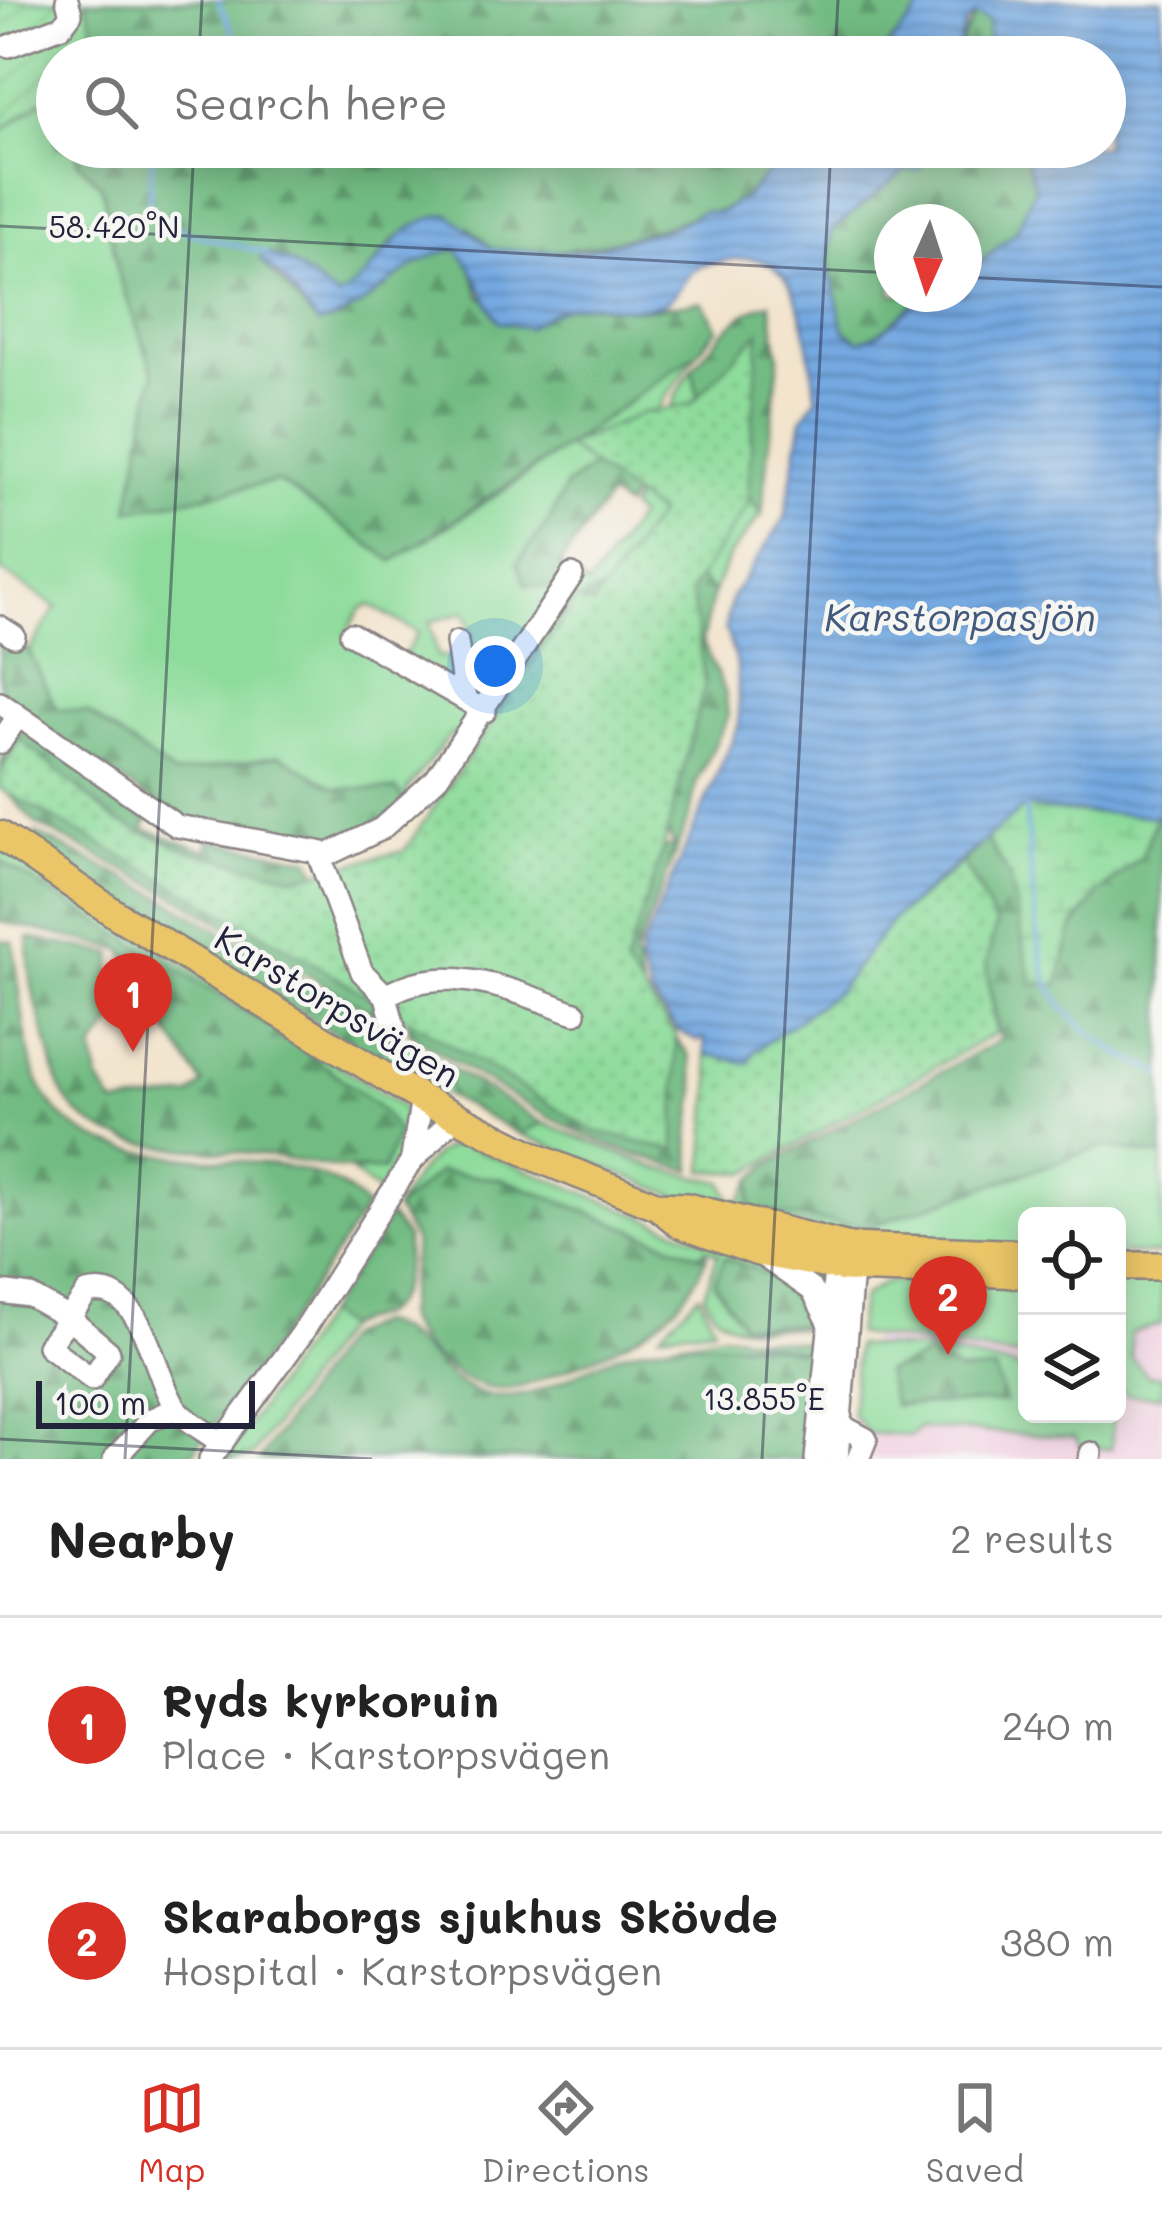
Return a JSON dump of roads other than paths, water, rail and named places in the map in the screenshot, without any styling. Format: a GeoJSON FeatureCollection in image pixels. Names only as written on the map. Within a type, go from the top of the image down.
{"type":"FeatureCollection","features":[{"type":"Feature","properties":{"kind":"main road","name":"Karstorpsvägen"},"geometry":{"type":"LineString","coordinates":[[0,835],[120,917],[422,1099],[540,1159],[658,1206],[680,1224],[758,1252],[1018,1273]]}},
{"type":"Feature","properties":{"kind":"main road","name":"Karstorpsvägen"},"geometry":{"type":"LineString","coordinates":[[658,1206],[687,1207],[847,1258],[1018,1254]]}},
{"type":"Feature","properties":{"kind":"main road"},"geometry":{"type":"LineString","coordinates":[[1126,1266],[1162,1266]]}},
{"type":"Feature","properties":{"kind":"street"},"geometry":{"type":"LineString","coordinates":[[3,44],[62,26],[71,14],[67,0]]}},
{"type":"Feature","properties":{"kind":"street"},"geometry":{"type":"LineString","coordinates":[[0,742],[9,709],[177,826],[318,854],[345,850],[398,814],[436,779],[475,705],[572,575]]}},
{"type":"Feature","properties":{"kind":"street"},"geometry":{"type":"LineString","coordinates":[[351,634],[475,705]]}},
{"type":"Feature","properties":{"kind":"street"},"geometry":{"type":"LineString","coordinates":[[455,643],[475,705]]}},
{"type":"Feature","properties":{"kind":"street"},"geometry":{"type":"LineString","coordinates":[[318,854],[362,972],[386,996],[395,1031]]}},
{"type":"Feature","properties":{"kind":"street"},"geometry":{"type":"LineString","coordinates":[[386,996],[402,986],[471,980],[575,1013]]}},
{"type":"Feature","properties":{"kind":"street"},"geometry":{"type":"LineString","coordinates":[[410,1163],[422,1099]]}},
{"type":"Feature","properties":{"kind":"street"},"geometry":{"type":"LineString","coordinates":[[0,1292],[30,1296],[69,1318],[87,1293],[101,1290],[114,1297],[152,1345],[176,1408],[216,1451],[301,1335],[410,1163],[456,1116]]}},
{"type":"Feature","properties":{"kind":"street"},"geometry":{"type":"LineString","coordinates":[[758,1252],[812,1290],[831,1327]]}},
{"type":"Feature","properties":{"kind":"street"},"geometry":{"type":"LineString","coordinates":[[816,1459],[834,1280],[847,1258]]}},
{"type":"Feature","properties":{"kind":"street"},"geometry":{"type":"LineString","coordinates":[[837,1459],[851,1282],[847,1258]]}},
{"type":"Feature","properties":{"kind":"street"},"geometry":{"type":"LineString","coordinates":[[114,1459],[150,1420],[176,1408]]}},
{"type":"Feature","properties":{"kind":"street"},"geometry":{"type":"LineString","coordinates":[[842,1426],[866,1439],[858,1459]]}},
{"type":"Feature","properties":{"kind":"water","name":"Karstorpasjön"},"geometry":{"type":"Polygon","coordinates":[[[928,0],[1162,0],[1162,806],[1156,817],[1025,806],[894,918],[838,991],[755,1051],[748,1063],[706,1054],[704,1038],[698,1041],[677,1030],[651,995],[640,963],[641,950],[739,724],[737,666],[725,627],[732,596],[785,518],[802,419],[817,397],[803,322],[786,279],[771,265],[751,258],[724,261],[697,268],[665,303],[638,308],[582,304],[549,314],[527,328],[499,322],[457,250],[420,262],[355,308],[318,324],[283,279],[260,259],[266,253],[292,264],[338,298],[411,227],[449,214],[493,249],[580,252],[673,227],[703,211],[719,213],[745,197],[772,168],[920,168],[906,170],[832,230],[829,265],[844,331],[860,341],[905,312],[982,312],[982,261],[1016,232],[1035,188],[1029,168],[1126,168],[1126,36],[988,36],[989,21],[975,15],[962,36],[897,36],[928,0]]]}},
{"type":"Feature","properties":{"kind":"waterway"},"geometry":{"type":"LineString","coordinates":[[218,0],[235,36]]}},
{"type":"Feature","properties":{"kind":"waterway"},"geometry":{"type":"LineString","coordinates":[[151,168],[148,213],[189,233],[266,253]]}},
{"type":"Feature","properties":{"kind":"waterway"},"geometry":{"type":"LineString","coordinates":[[1025,806],[1036,923],[1048,982],[1068,1012],[1097,1038],[1162,1074]]}},
{"type":"Feature","properties":{"kind":"place","name":"Ryds kyrkoruin"},"geometry":{"type":"Point","coordinates":[133,1052]}},
{"type":"Feature","properties":{"kind":"place","name":"Skaraborgs sjukhus Skövde"},"geometry":{"type":"Point","coordinates":[948,1355]}}]}
